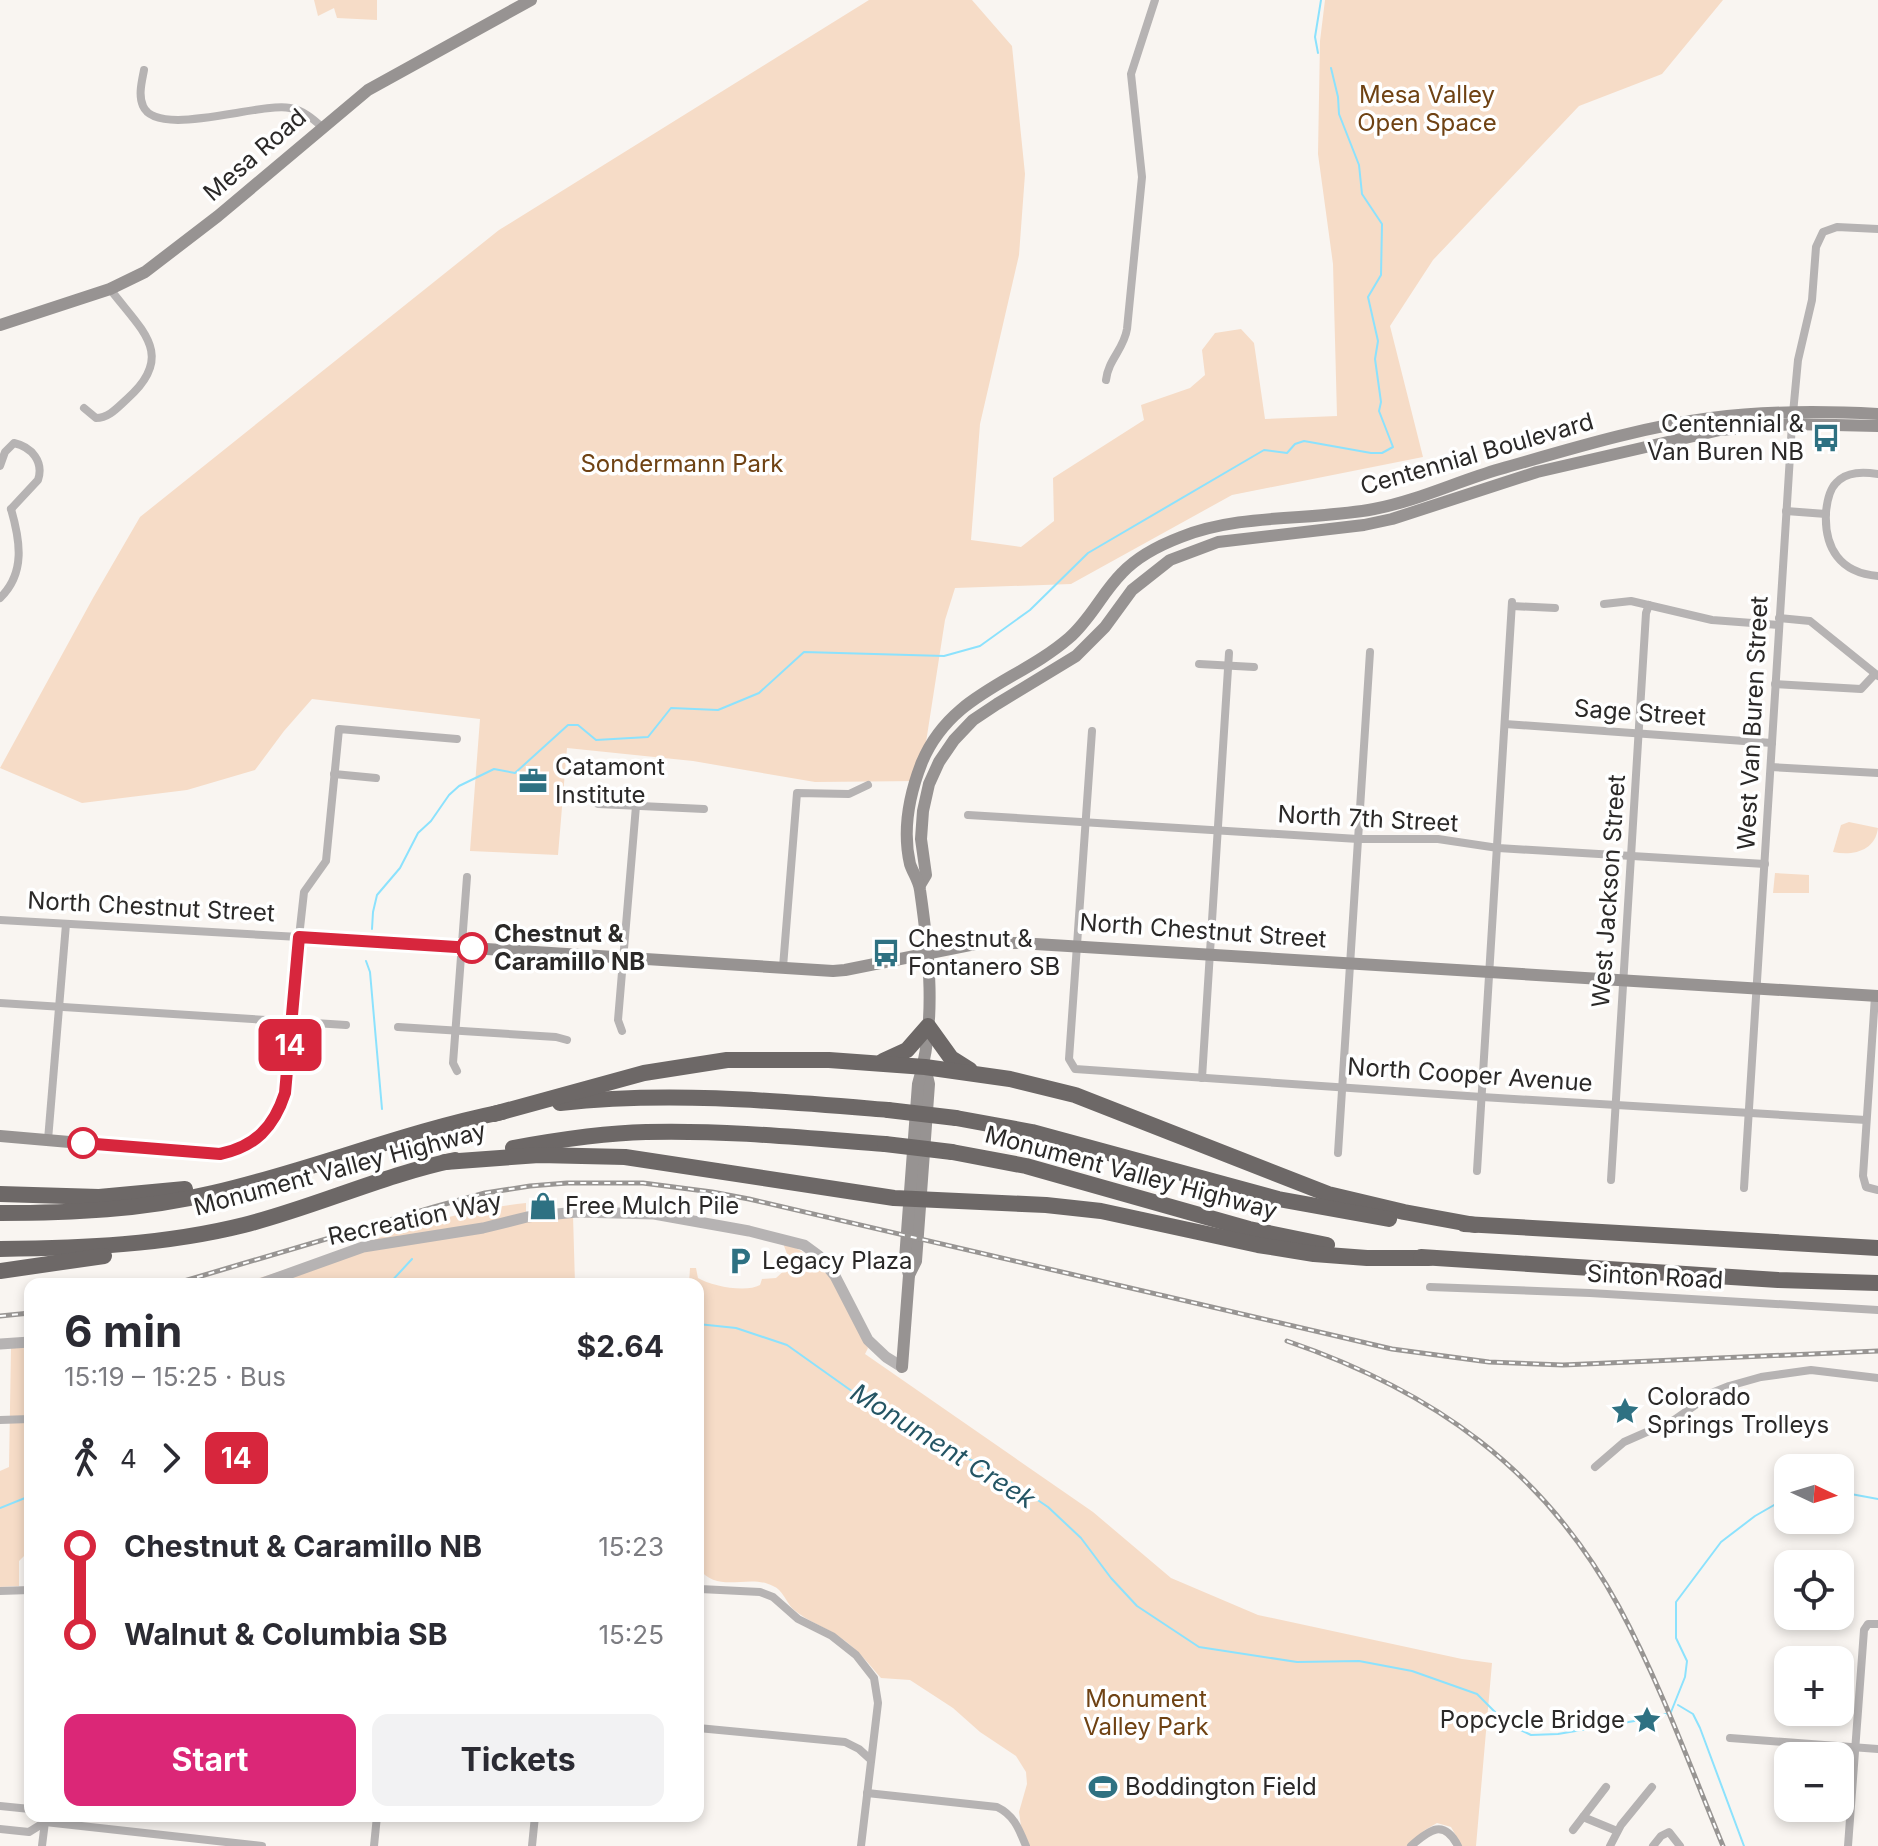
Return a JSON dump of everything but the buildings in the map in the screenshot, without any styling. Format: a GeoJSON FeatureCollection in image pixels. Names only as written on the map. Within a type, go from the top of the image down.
{"type":"FeatureCollection","features":[{"type":"Feature","properties":{"kind":"highway"},"geometry":{"type":"LineString","coordinates":[[877,1063],[907,1050],[928,1026],[951,1058],[985,1075]]}},
{"type":"Feature","properties":{"kind":"highway"},"geometry":{"type":"LineString","coordinates":[[494,1114],[616,1080],[704,1063],[769,1058],[925,1067],[1038,1085],[1097,1102],[1328,1194],[1392,1210],[1475,1225]]}},
{"type":"Feature","properties":{"kind":"highway","name":"Monument Valley Highway"},"geometry":{"type":"LineString","coordinates":[[0,1213],[128,1209],[190,1198],[254,1183],[371,1146],[494,1114],[589,1100],[657,1096],[755,1099],[956,1118],[1032,1132],[1300,1204],[1389,1219],[1878,1248]]}},
{"type":"Feature","properties":{"kind":"highway","name":"Monument Valley Highway"},"geometry":{"type":"LineString","coordinates":[[0,1249],[87,1248],[206,1233],[256,1221],[445,1162],[553,1141],[644,1132],[727,1133],[952,1152],[1026,1166],[1286,1238],[1361,1250],[1429,1258],[1778,1280],[1878,1283]]}},
{"type":"Feature","properties":{"kind":"highway"},"geometry":{"type":"LineString","coordinates":[[445,1162],[539,1155],[625,1157],[915,1200],[1083,1208],[1294,1251],[1358,1258],[1429,1258]]}},
{"type":"Feature","properties":{"kind":"highway"},"geometry":{"type":"LineString","coordinates":[[0,1194],[99,1197],[254,1183]]}},
{"type":"Feature","properties":{"kind":"highway"},"geometry":{"type":"LineString","coordinates":[[0,1271],[149,1250],[206,1233]]}},
{"type":"Feature","properties":{"kind":"main road","name":"Mesa Road"},"geometry":{"type":"LineString","coordinates":[[0,325],[110,289],[145,272],[178,249],[350,103],[394,73],[531,0]]}},
{"type":"Feature","properties":{"kind":"main road","name":"Centennial Boulevard"},"geometry":{"type":"LineString","coordinates":[[920,885],[926,875],[921,839],[929,784],[954,740],[973,720],[1076,656],[1105,627],[1132,590],[1170,560],[1218,542],[1392,519],[1537,472],[1720,430],[1792,419],[1878,414]]}},
{"type":"Feature","properties":{"kind":"main road","name":"Centennial Boulevard"},"geometry":{"type":"LineString","coordinates":[[902,1367],[909,1275],[916,1261],[915,1200],[929,1084],[925,1067],[929,1000],[926,954],[920,885],[911,868],[906,819],[912,791],[932,742],[956,714],[977,695],[1066,641],[1096,609],[1122,573],[1152,550],[1181,536],[1206,529],[1385,506],[1548,455],[1709,418],[1792,419],[1878,426]]}},
{"type":"Feature","properties":{"kind":"main road","name":"North Chestnut Street"},"geometry":{"type":"LineString","coordinates":[[299,937],[845,970],[990,942],[1076,945],[1876,996]]}},
{"type":"Feature","properties":{"kind":"main road"},"geometry":{"type":"LineString","coordinates":[[0,1136],[208,1154],[230,1152],[251,1143],[269,1127],[281,1105],[287,1080],[299,937]]}},
{"type":"Feature","properties":{"kind":"street"},"geometry":{"type":"LineString","coordinates":[[1106,380],[1107,370],[1124,342],[1127,329],[1142,177],[1131,74],[1155,0]]}},
{"type":"Feature","properties":{"kind":"street"},"geometry":{"type":"LineString","coordinates":[[144,70],[142,104],[146,112],[158,119],[185,120],[278,107],[302,112],[322,127]]}},
{"type":"Feature","properties":{"kind":"street","name":"West Van Buren Street"},"geometry":{"type":"LineString","coordinates":[[1744,1188],[1798,360],[1812,300],[1816,247],[1823,232],[1837,227],[1878,229]]}},
{"type":"Feature","properties":{"kind":"street"},"geometry":{"type":"LineString","coordinates":[[84,408],[93,417],[105,417],[143,385],[152,370],[152,357],[145,336],[110,289]]}},
{"type":"Feature","properties":{"kind":"street"},"geometry":{"type":"LineString","coordinates":[[0,466],[5,452],[14,443],[31,452],[41,469],[38,480],[11,509]]}},
{"type":"Feature","properties":{"kind":"street"},"geometry":{"type":"LineString","coordinates":[[1878,474],[1859,473],[1840,480],[1829,495],[1826,514],[1828,544],[1836,557],[1847,568],[1878,576]]}},
{"type":"Feature","properties":{"kind":"street"},"geometry":{"type":"LineString","coordinates":[[0,506],[11,509]]}},
{"type":"Feature","properties":{"kind":"street"},"geometry":{"type":"LineString","coordinates":[[0,598],[15,577],[20,555],[11,509]]}},
{"type":"Feature","properties":{"kind":"street"},"geometry":{"type":"LineString","coordinates":[[1786,511],[1826,514]]}},
{"type":"Feature","properties":{"kind":"street"},"geometry":{"type":"LineString","coordinates":[[1604,604],[1631,601],[1712,620],[1810,621],[1877,675],[1861,689],[1775,684]]}},
{"type":"Feature","properties":{"kind":"street"},"geometry":{"type":"LineString","coordinates":[[1477,1171],[1512,604],[1555,608]]}},
{"type":"Feature","properties":{"kind":"street","name":"West Jackson Street"},"geometry":{"type":"LineString","coordinates":[[1611,1180],[1646,613],[1649,605]]}},
{"type":"Feature","properties":{"kind":"street"},"geometry":{"type":"LineString","coordinates":[[1338,1153],[1370,652]]}},
{"type":"Feature","properties":{"kind":"street"},"geometry":{"type":"LineString","coordinates":[[1202,1078],[1229,653]]}},
{"type":"Feature","properties":{"kind":"street"},"geometry":{"type":"LineString","coordinates":[[1199,664],[1254,667]]}},
{"type":"Feature","properties":{"kind":"street","name":"Sage Street"},"geometry":{"type":"LineString","coordinates":[[1505,724],[1772,743]]}},
{"type":"Feature","properties":{"kind":"street"},"geometry":{"type":"LineString","coordinates":[[299,937],[304,892],[326,861],[339,729],[457,739]]}},
{"type":"Feature","properties":{"kind":"street"},"geometry":{"type":"LineString","coordinates":[[1076,945],[1092,731]]}},
{"type":"Feature","properties":{"kind":"street"},"geometry":{"type":"LineString","coordinates":[[1771,767],[1878,773]]}},
{"type":"Feature","properties":{"kind":"street"},"geometry":{"type":"LineString","coordinates":[[334,774],[376,778]]}},
{"type":"Feature","properties":{"kind":"street"},"geometry":{"type":"LineString","coordinates":[[783,967],[797,793],[849,794],[868,785]]}},
{"type":"Feature","properties":{"kind":"street"},"geometry":{"type":"LineString","coordinates":[[598,804],[704,809]]}},
{"type":"Feature","properties":{"kind":"street"},"geometry":{"type":"LineString","coordinates":[[622,1031],[618,1020],[636,806]]}},
{"type":"Feature","properties":{"kind":"street","name":"North 7th Street"},"geometry":{"type":"LineString","coordinates":[[968,815],[1358,839],[1438,839],[1498,848],[1765,864]]}},
{"type":"Feature","properties":{"kind":"street"},"geometry":{"type":"LineString","coordinates":[[457,1071],[453,1063],[467,877]]}},
{"type":"Feature","properties":{"kind":"street","name":"North Chestnut Street"},"geometry":{"type":"LineString","coordinates":[[0,920],[299,937]]}},
{"type":"Feature","properties":{"kind":"street"},"geometry":{"type":"LineString","coordinates":[[48,1140],[66,924]]}},
{"type":"Feature","properties":{"kind":"street","name":"North Cooper Avenue"},"geometry":{"type":"LineString","coordinates":[[1076,945],[1069,1059],[1072,1067],[1079,1070],[1866,1120]]}},
{"type":"Feature","properties":{"kind":"street"},"geometry":{"type":"LineString","coordinates":[[1876,996],[1873,1088],[1866,1120],[1863,1176],[1866,1187],[1878,1190]]}},
{"type":"Feature","properties":{"kind":"street"},"geometry":{"type":"LineString","coordinates":[[0,1003],[346,1025]]}},
{"type":"Feature","properties":{"kind":"street"},"geometry":{"type":"LineString","coordinates":[[398,1027],[567,1040]]}},
{"type":"Feature","properties":{"kind":"street","name":"Recreation Way"},"geometry":{"type":"LineString","coordinates":[[277,1278],[363,1247],[483,1228],[527,1217],[577,1212],[654,1214],[749,1231],[804,1245],[819,1256],[835,1276],[868,1340],[902,1367]]}},
{"type":"Feature","properties":{"kind":"street","name":"Sinton Road"},"geometry":{"type":"LineString","coordinates":[[1430,1287],[1576,1292],[1878,1310]]}},
{"type":"Feature","properties":{"kind":"street"},"geometry":{"type":"LineString","coordinates":[[0,1344],[24,1342]]}},
{"type":"Feature","properties":{"kind":"street"},"geometry":{"type":"LineString","coordinates":[[1595,1467],[1624,1442],[1674,1420],[1714,1392],[1737,1383],[1811,1370],[1878,1378]]}},
{"type":"Feature","properties":{"kind":"street"},"geometry":{"type":"LineString","coordinates":[[0,1420],[24,1419]]}},
{"type":"Feature","properties":{"kind":"street"},"geometry":{"type":"LineString","coordinates":[[704,1588],[768,1594],[806,1624],[832,1636],[870,1671],[877,1686],[878,1703],[861,1846]]}},
{"type":"Feature","properties":{"kind":"street"},"geometry":{"type":"LineString","coordinates":[[0,1591],[24,1590]]}},
{"type":"Feature","properties":{"kind":"street"},"geometry":{"type":"LineString","coordinates":[[1848,1846],[1864,1630],[1873,1624]]}},
{"type":"Feature","properties":{"kind":"street"},"geometry":{"type":"LineString","coordinates":[[704,1729],[845,1742],[870,1759]]}},
{"type":"Feature","properties":{"kind":"street"},"geometry":{"type":"LineString","coordinates":[[1730,1738],[1878,1749]]}},
{"type":"Feature","properties":{"kind":"street"},"geometry":{"type":"LineString","coordinates":[[1573,1830],[1606,1787]]}},
{"type":"Feature","properties":{"kind":"street"},"geometry":{"type":"LineString","coordinates":[[1610,1846],[1617,1831],[1652,1787]]}},
{"type":"Feature","properties":{"kind":"street"},"geometry":{"type":"LineString","coordinates":[[867,1793],[997,1807],[1010,1814],[1026,1846]]}},
{"type":"Feature","properties":{"kind":"street"},"geometry":{"type":"LineString","coordinates":[[0,1806],[24,1808]]}},
{"type":"Feature","properties":{"kind":"street"},"geometry":{"type":"LineString","coordinates":[[1583,1817],[1617,1831]]}},
{"type":"Feature","properties":{"kind":"street"},"geometry":{"type":"LineString","coordinates":[[0,1829],[29,1832],[39,1822]]}},
{"type":"Feature","properties":{"kind":"street"},"geometry":{"type":"LineString","coordinates":[[42,1822],[42,1846]]}},
{"type":"Feature","properties":{"kind":"street"},"geometry":{"type":"LineString","coordinates":[[71,1822],[203,1843],[262,1846]]}},
{"type":"Feature","properties":{"kind":"street"},"geometry":{"type":"LineString","coordinates":[[374,1846],[376,1822]]}},
{"type":"Feature","properties":{"kind":"street"},"geometry":{"type":"LineString","coordinates":[[532,1846],[534,1822]]}},
{"type":"Feature","properties":{"kind":"street"},"geometry":{"type":"LineString","coordinates":[[1411,1846],[1427,1833],[1440,1829],[1449,1831],[1458,1846]]}},
{"type":"Feature","properties":{"kind":"street"},"geometry":{"type":"LineString","coordinates":[[1653,1846],[1669,1832],[1680,1846]]}},
{"type":"Feature","properties":{"kind":"green space"},"geometry":{"type":"Polygon","coordinates":[[[314,0],[377,0],[377,20],[337,18],[334,8],[318,16],[314,0]]]}},
{"type":"Feature","properties":{"kind":"green space","name":"Sondermann Park"},"geometry":{"type":"Polygon","coordinates":[[[869,0],[972,0],[1012,46],[1025,174],[1019,255],[980,424],[971,540],[1021,547],[1054,521],[1053,478],[1144,420],[1141,405],[1190,388],[1205,375],[1202,350],[1215,333],[1241,329],[1254,343],[1265,419],[1337,416],[1333,264],[1318,154],[1320,41],[1325,0],[1723,0],[1662,74],[1579,106],[1433,260],[1390,326],[1423,457],[1232,495],[1071,584],[955,588],[945,620],[920,781],[815,782],[693,761],[567,748],[558,855],[470,851],[480,719],[312,699],[255,770],[187,790],[82,803],[0,768],[140,517],[499,230],[869,0]]]}},
{"type":"Feature","properties":{"kind":"green space"},"geometry":{"type":"Polygon","coordinates":[[[1849,822],[1878,828],[1873,842],[1855,852],[1833,852],[1841,825],[1849,822]]]}},
{"type":"Feature","properties":{"kind":"green space"},"geometry":{"type":"Polygon","coordinates":[[[1775,873],[1809,875],[1809,893],[1773,893],[1775,873]]]}},
{"type":"Feature","properties":{"kind":"green space"},"geometry":{"type":"Polygon","coordinates":[[[526,1203],[526,1220],[573,1215],[575,1278],[259,1278],[417,1226],[489,1208],[526,1203]]]}},
{"type":"Feature","properties":{"kind":"green space","name":"Monument Valley Park"},"geometry":{"type":"Polygon","coordinates":[[[783,1243],[801,1251],[826,1273],[868,1348],[865,1354],[1093,1512],[1171,1578],[1258,1615],[1492,1663],[1476,1846],[1462,1846],[1451,1827],[1437,1823],[1407,1846],[1030,1846],[1021,1826],[1019,1812],[1027,1784],[1026,1772],[1016,1756],[910,1680],[881,1678],[847,1642],[793,1609],[776,1588],[763,1583],[724,1582],[706,1576],[704,1281],[729,1288],[754,1287],[760,1285],[762,1279],[776,1278],[787,1268],[783,1266],[787,1254],[783,1243]]]}},
{"type":"Feature","properties":{"kind":"green space","name":"Monument Valley Park"},"geometry":{"type":"Polygon","coordinates":[[[690,1268],[696,1268],[698,1278],[689,1278],[690,1268]]]}},
{"type":"Feature","properties":{"kind":"green space"},"geometry":{"type":"Polygon","coordinates":[[[11,1348],[24,1348],[24,1556],[19,1561],[19,1586],[0,1587],[0,1471],[9,1467],[11,1348]]]}},
{"type":"Feature","properties":{"kind":"waterway"},"geometry":{"type":"LineString","coordinates":[[1318,53],[1315,37],[1321,0]]}},
{"type":"Feature","properties":{"kind":"waterway"},"geometry":{"type":"LineString","coordinates":[[372,929],[377,895],[400,868],[418,833],[431,821],[449,795],[459,786],[494,769],[515,773],[568,725],[578,725],[596,740],[648,737],[671,708],[718,710],[759,693],[804,652],[944,656],[980,646],[1030,610],[1088,553],[1264,450],[1287,453],[1295,444],[1304,441],[1371,453],[1382,453],[1393,447],[1379,411],[1381,402],[1375,359],[1378,341],[1368,297],[1381,275],[1382,224],[1362,194],[1359,165],[1339,114],[1331,68]]}},
{"type":"Feature","properties":{"kind":"waterway"},"geometry":{"type":"LineString","coordinates":[[366,961],[370,972],[382,1109]]}},
{"type":"Feature","properties":{"kind":"waterway"},"geometry":{"type":"LineString","coordinates":[[395,1278],[412,1259]]}},
{"type":"Feature","properties":{"kind":"waterway","name":"Monument Creek"},"geometry":{"type":"LineString","coordinates":[[704,1325],[736,1328],[787,1345],[884,1414],[1005,1478],[1048,1507],[1081,1538],[1137,1606],[1199,1647],[1297,1662],[1359,1661],[1412,1671],[1477,1694],[1506,1723],[1531,1735],[1558,1734],[1658,1717],[1671,1712],[1685,1677],[1687,1661],[1676,1638],[1676,1602],[1721,1542],[1774,1505]]}},
{"type":"Feature","properties":{"kind":"waterway","name":"Monument Creek"},"geometry":{"type":"LineString","coordinates":[[1854,1495],[1878,1499]]}},
{"type":"Feature","properties":{"kind":"waterway","name":"Monument Creek"},"geometry":{"type":"LineString","coordinates":[[0,1508],[24,1498]]}},
{"type":"Feature","properties":{"kind":"waterway"},"geometry":{"type":"LineString","coordinates":[[1678,1705],[1693,1714],[1700,1728],[1744,1846]]}},
{"type":"Feature","properties":{"kind":"railway"},"geometry":{"type":"LineString","coordinates":[[194,1278],[485,1193],[567,1183],[643,1183],[749,1199],[1392,1349],[1489,1362],[1563,1365],[1878,1351]]}},
{"type":"Feature","properties":{"kind":"railway"},"geometry":{"type":"LineString","coordinates":[[0,1316],[24,1314]]}},
{"type":"Feature","properties":{"kind":"railway"},"geometry":{"type":"LineString","coordinates":[[1287,1341],[1390,1384],[1436,1411],[1480,1441],[1519,1475],[1556,1514],[1589,1558],[1634,1636],[1723,1846]]}},
{"type":"Feature","properties":{"kind":"bus line","name":"14"},"geometry":{"type":"LineString","coordinates":[[83,1143],[220,1154],[242,1148],[261,1136],[276,1117],[285,1093],[299,937],[472,948]]}},
{"type":"Feature","properties":{"kind":"place","name":"Centennial & Van Buren NB"},"geometry":{"type":"Point","coordinates":[1826,438]}},
{"type":"Feature","properties":{"kind":"place","name":"Catamont Institute"},"geometry":{"type":"Point","coordinates":[533,781]}},
{"type":"Feature","properties":{"kind":"place","name":"Chestnut & Caramillo NB"},"geometry":{"type":"Point","coordinates":[472,948]}},
{"type":"Feature","properties":{"kind":"place","name":"Chestnut & Fontanero SB"},"geometry":{"type":"Point","coordinates":[886,953]}},
{"type":"Feature","properties":{"kind":"place","name":"Free Mulch Pile"},"geometry":{"type":"Point","coordinates":[543,1206]}},
{"type":"Feature","properties":{"kind":"place","name":"Legacy Plaza"},"geometry":{"type":"Point","coordinates":[740,1261]}},
{"type":"Feature","properties":{"kind":"place","name":"Colorado Springs Trolleys"},"geometry":{"type":"Point","coordinates":[1625,1411]}},
{"type":"Feature","properties":{"kind":"place","name":"Popcycle Bridge"},"geometry":{"type":"Point","coordinates":[1647,1720]}},
{"type":"Feature","properties":{"kind":"place","name":"Boddington Field"},"geometry":{"type":"Point","coordinates":[1103,1787]}},
{"type":"Feature","properties":{"kind":"park label","name":"Mesa Valley Open Space"},"geometry":{"type":"Point","coordinates":[1427,109]}}]}
